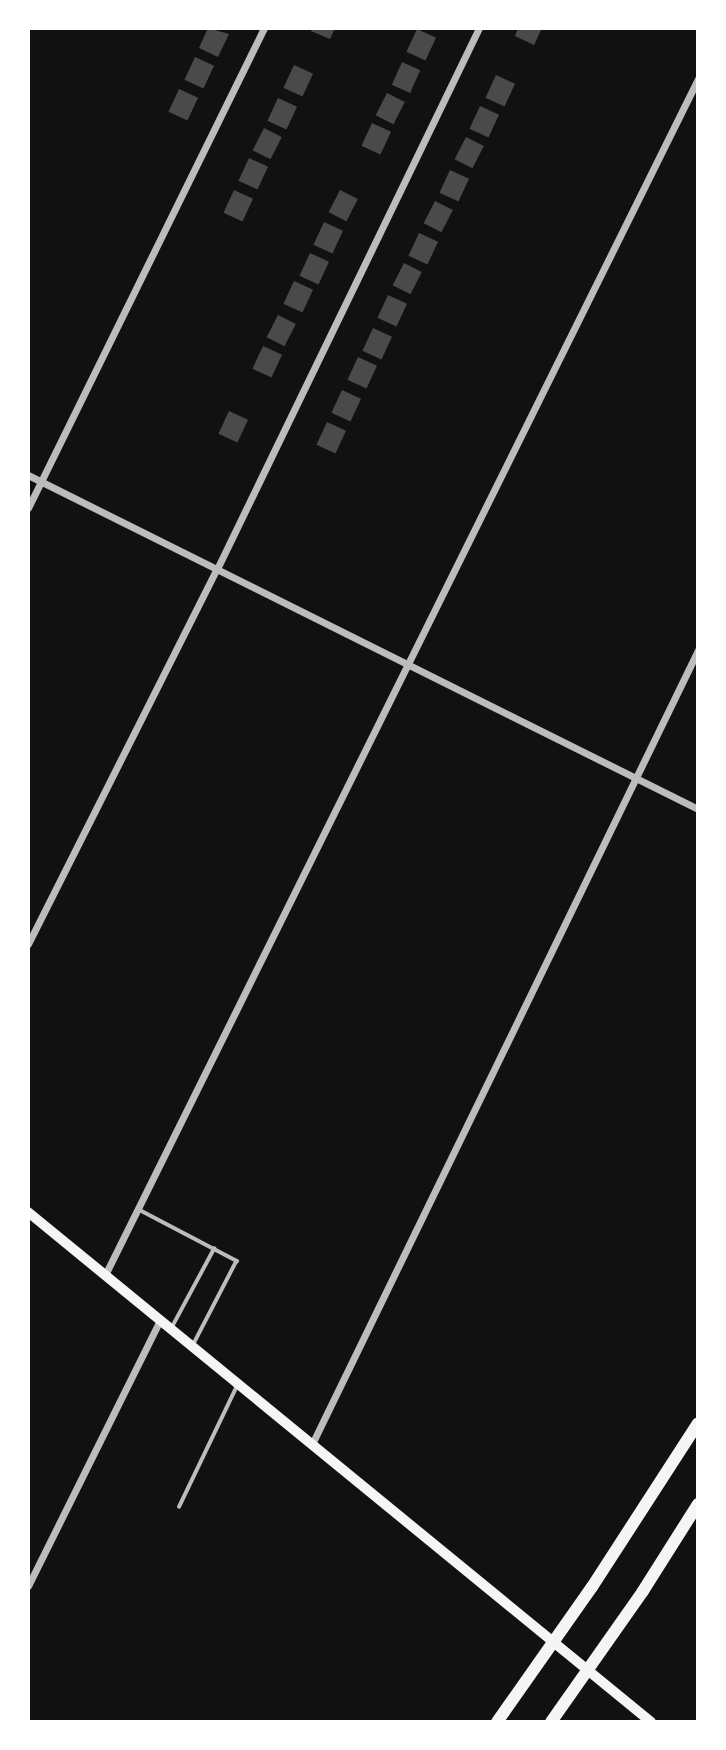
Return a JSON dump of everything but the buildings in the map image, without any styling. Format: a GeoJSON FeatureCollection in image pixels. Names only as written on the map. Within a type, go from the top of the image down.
{"type":"FeatureCollection","features":[{"type":"Feature","properties":{"kind":"highway"},"geometry":{"type":"LineString","coordinates":[[497,1722],[592,1587],[698,1423]]}},
{"type":"Feature","properties":{"kind":"highway"},"geometry":{"type":"LineString","coordinates":[[551,1722],[643,1591],[698,1504]]}},
{"type":"Feature","properties":{"kind":"main road"},"geometry":{"type":"LineString","coordinates":[[28,1212],[651,1722]]}},
{"type":"Feature","properties":{"kind":"street"},"geometry":{"type":"LineString","coordinates":[[28,509],[264,28]]}},
{"type":"Feature","properties":{"kind":"street"},"geometry":{"type":"LineString","coordinates":[[28,944],[217,569],[480,28]]}},
{"type":"Feature","properties":{"kind":"street"},"geometry":{"type":"LineString","coordinates":[[105,1275],[698,79]]}},
{"type":"Feature","properties":{"kind":"street"},"geometry":{"type":"LineString","coordinates":[[28,475],[637,776],[698,809]]}},
{"type":"Feature","properties":{"kind":"street"},"geometry":{"type":"LineString","coordinates":[[312,1444],[698,650]]}},
{"type":"Feature","properties":{"kind":"street"},"geometry":{"type":"LineString","coordinates":[[28,1586],[160,1320]]}},
{"type":"Feature","properties":{"kind":"lane"},"geometry":{"type":"LineString","coordinates":[[138,1209],[237,1261],[193,1346]]}},
{"type":"Feature","properties":{"kind":"lane"},"geometry":{"type":"LineString","coordinates":[[171,1329],[214,1249]]}},
{"type":"Feature","properties":{"kind":"lane"},"geometry":{"type":"LineString","coordinates":[[179,1507],[238,1384]]}}]}
